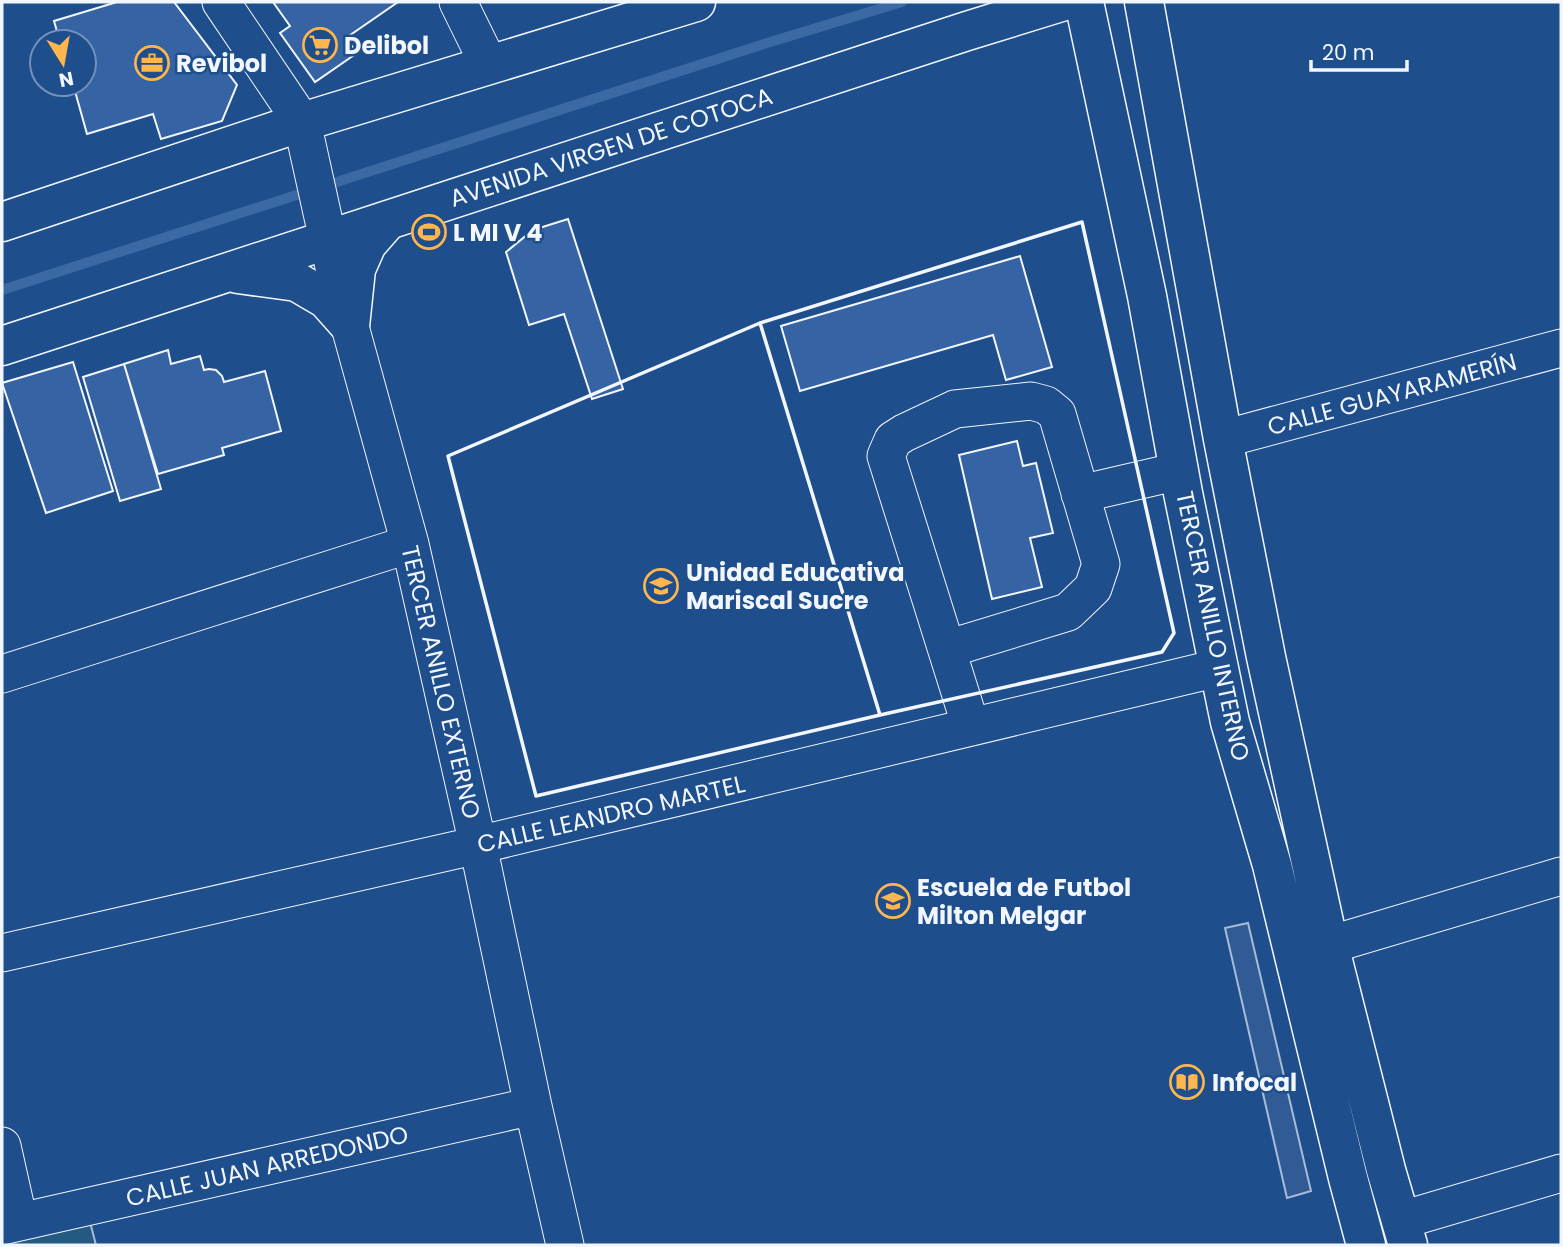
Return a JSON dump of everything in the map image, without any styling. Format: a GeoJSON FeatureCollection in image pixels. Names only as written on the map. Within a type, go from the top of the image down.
{"type":"FeatureCollection","features":[{"type":"Feature","properties":{"kind":"main road"},"geometry":{"type":"LineString","coordinates":[[2,222],[304,132],[649,8],[696,2]]}},
{"type":"Feature","properties":{"kind":"main road","name":"AVENIDA VIRGEN DE COTOCA"},"geometry":{"type":"LineString","coordinates":[[2,346],[225,273],[325,225],[388,220],[1061,2]]}},
{"type":"Feature","properties":{"kind":"main road","name":"TERCER ANILLO INTERNO"},"geometry":{"type":"LineString","coordinates":[[1084,2],[1147,296],[1230,722],[1272,865],[1366,1245]]}},
{"type":"Feature","properties":{"kind":"main road","name":"TERCER ANILLO INTERNO"},"geometry":{"type":"LineString","coordinates":[[1144,2],[1223,439],[1266,656],[1329,946],[1401,1237]]}},
{"type":"Feature","properties":{"kind":"main road"},"geometry":{"type":"LineString","coordinates":[[1122,180],[1147,218],[1158,244],[1194,428],[1200,437],[1223,439]]}},
{"type":"Feature","properties":{"kind":"main road"},"geometry":{"type":"LineString","coordinates":[[349,326],[356,269],[367,244],[388,220]]}},
{"type":"Feature","properties":{"kind":"main road"},"geometry":{"type":"LineString","coordinates":[[225,273],[297,282],[326,299],[349,326]]}},
{"type":"Feature","properties":{"kind":"main road"},"geometry":{"type":"LineString","coordinates":[[1219,668],[1232,669],[1241,675],[1247,689],[1289,860],[1316,930],[1329,946]]}},
{"type":"Feature","properties":{"kind":"main road"},"geometry":{"type":"LineString","coordinates":[[1272,865],[1322,983],[1379,1201],[1384,1211],[1392,1217],[1401,1237]]}},
{"type":"Feature","properties":{"kind":"street"},"geometry":{"type":"LineString","coordinates":[[221,2],[304,132]]}},
{"type":"Feature","properties":{"kind":"street"},"geometry":{"type":"LineString","coordinates":[[472,8],[489,65]]}},
{"type":"Feature","properties":{"kind":"street","name":"TERCER ANILLO EXTERNO"},"geometry":{"type":"LineString","coordinates":[[304,132],[336,276],[410,544],[565,1245]]}},
{"type":"Feature","properties":{"kind":"street","name":"CALLE GUAYARAMERÍN"},"geometry":{"type":"LineString","coordinates":[[1223,439],[1561,348]]}},
{"type":"Feature","properties":{"kind":"street"},"geometry":{"type":"LineString","coordinates":[[947,649],[1068,612],[1093,588],[1101,564],[1058,414],[1046,405],[1031,401],[955,409],[893,440],[886,456],[971,727]]}},
{"type":"Feature","properties":{"kind":"street"},"geometry":{"type":"LineString","coordinates":[[1080,494],[1179,471]]}},
{"type":"Feature","properties":{"kind":"street"},"geometry":{"type":"LineString","coordinates":[[2,674],[410,544]]}},
{"type":"Feature","properties":{"kind":"street","name":"CALLE LEANDRO MARTEL"},"geometry":{"type":"LineString","coordinates":[[2,953],[478,845],[1219,668]]}},
{"type":"Feature","properties":{"kind":"street"},"geometry":{"type":"LineString","coordinates":[[1329,946],[1561,876]]}},
{"type":"Feature","properties":{"kind":"street","name":"CALLE JUAN ARREDONDO"},"geometry":{"type":"LineString","coordinates":[[11,1224],[533,1106]]}},
{"type":"Feature","properties":{"kind":"street"},"geometry":{"type":"LineString","coordinates":[[2,1146],[11,1224]]}},
{"type":"Feature","properties":{"kind":"street"},"geometry":{"type":"LineString","coordinates":[[1401,1237],[1561,1173]]}},
{"type":"Feature","properties":{"kind":"shaded area"},"geometry":{"type":"Polygon","coordinates":[[[1248,923],[1311,1191],[1287,1198],[1225,928],[1248,923]]]}},
{"type":"Feature","properties":{"kind":"shaded area"},"geometry":{"type":"Polygon","coordinates":[[[90,1222],[96,1245],[2,1245],[2,1243],[90,1222]]]}},
{"type":"Feature","properties":{"kind":"building","name":"Revibol"},"geometry":{"type":"Polygon","coordinates":[[[117,2],[174,2],[237,85],[222,121],[161,139],[153,114],[87,134],[77,98],[98,98],[98,28],[56,28],[54,21],[117,2]]]}},
{"type":"Feature","properties":{"kind":"building","name":"Delibol"},"geometry":{"type":"Polygon","coordinates":[[[273,2],[398,2],[346,38],[357,53],[315,82],[280,33],[290,26],[273,2]]]}},
{"type":"Feature","properties":{"kind":"building"},"geometry":{"type":"Polygon","coordinates":[[[568,219],[623,389],[592,399],[564,314],[529,325],[506,252],[533,230],[568,219]]]}},
{"type":"Feature","properties":{"kind":"building"},"geometry":{"type":"Polygon","coordinates":[[[1020,256],[1052,367],[1006,380],[993,335],[800,391],[781,326],[1020,256]]]}},
{"type":"Feature","properties":{"kind":"building"},"geometry":{"type":"Polygon","coordinates":[[[168,350],[171,364],[200,356],[204,370],[216,370],[224,382],[265,371],[281,431],[222,448],[224,455],[158,474],[124,364],[168,350]]]}},
{"type":"Feature","properties":{"kind":"building"},"geometry":{"type":"Polygon","coordinates":[[[73,362],[113,491],[46,513],[2,383],[73,362]]]}},
{"type":"Feature","properties":{"kind":"building"},"geometry":{"type":"Polygon","coordinates":[[[124,364],[161,489],[120,501],[83,377],[124,364]]]}},
{"type":"Feature","properties":{"kind":"building"},"geometry":{"type":"Polygon","coordinates":[[[1017,441],[1023,466],[1036,463],[1053,533],[1030,538],[1042,587],[992,599],[959,455],[1017,441]]]}},
{"type":"Feature","properties":{"kind":"waterway"},"geometry":{"type":"LineString","coordinates":[[2,290],[902,2]]}},
{"type":"Feature","properties":{"kind":"wall"},"geometry":{"type":"LineString","coordinates":[[1082,222],[1174,633],[1162,652],[880,715],[760,323],[1082,222]]}},
{"type":"Feature","properties":{"kind":"wall"},"geometry":{"type":"LineString","coordinates":[[760,323],[880,715],[536,796],[448,456],[760,323]]}},
{"type":"Feature","properties":{"kind":"place","name":"Delibol"},"geometry":{"type":"Point","coordinates":[320,45]}},
{"type":"Feature","properties":{"kind":"place","name":"Revibol"},"geometry":{"type":"Point","coordinates":[152,63]}},
{"type":"Feature","properties":{"kind":"place","name":"L MI V 4"},"geometry":{"type":"Point","coordinates":[429,232]}},
{"type":"Feature","properties":{"kind":"place","name":"Unidad Educativa Mariscal Sucre"},"geometry":{"type":"Point","coordinates":[661,586]}},
{"type":"Feature","properties":{"kind":"place","name":"Escuela de Futbol Milton Melgar"},"geometry":{"type":"Point","coordinates":[893,901]}},
{"type":"Feature","properties":{"kind":"place","name":"Infocal"},"geometry":{"type":"Point","coordinates":[1187,1082]}}]}
